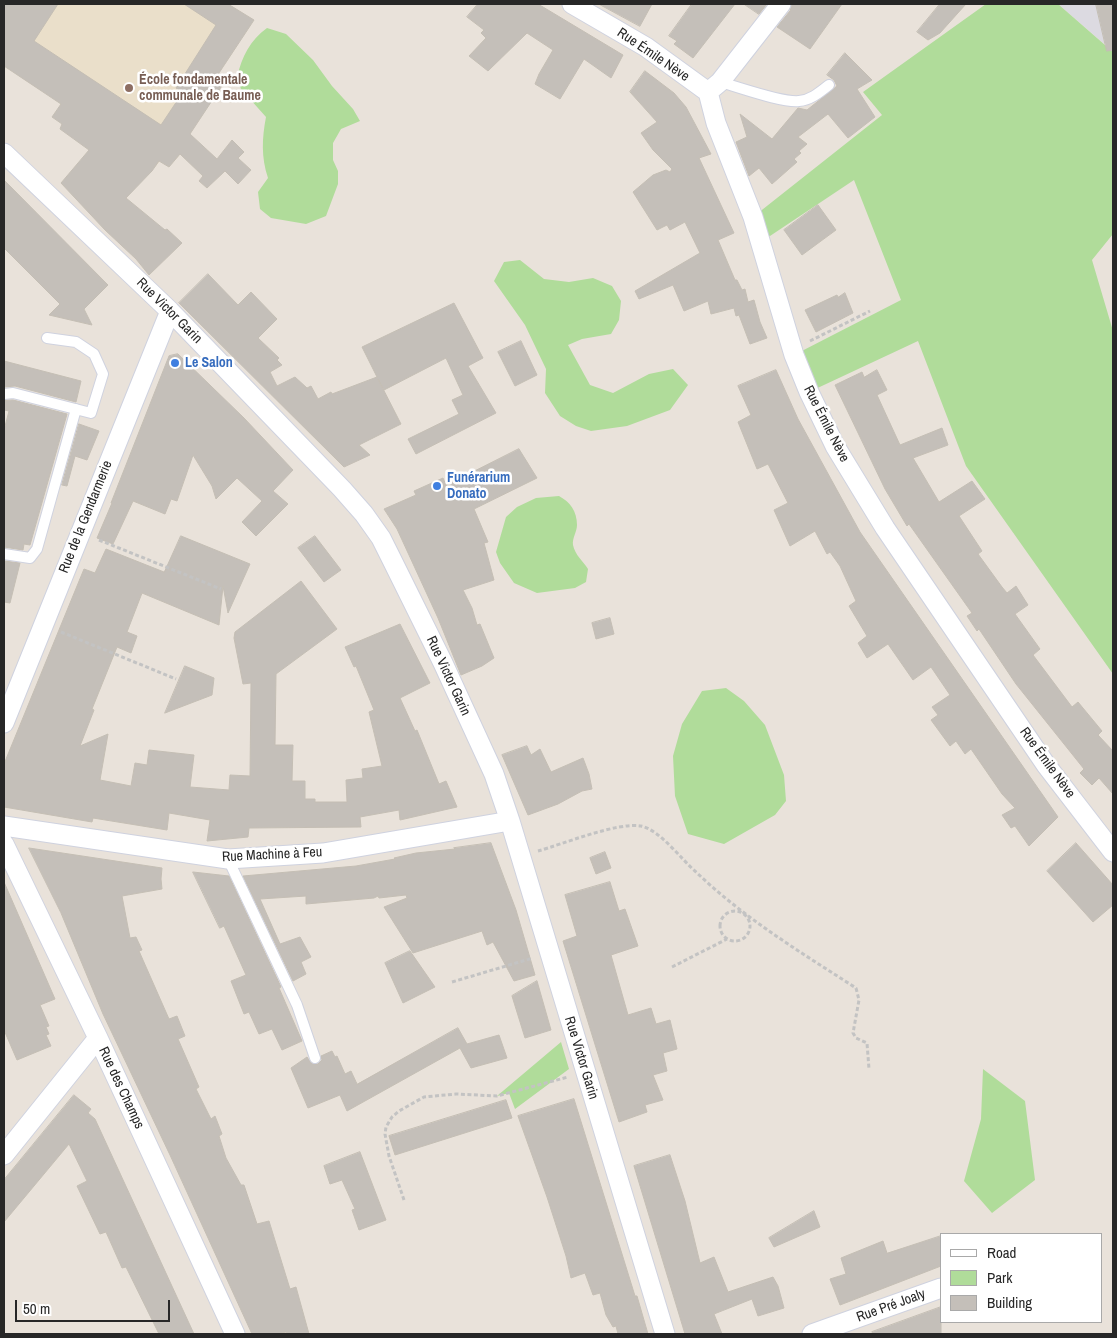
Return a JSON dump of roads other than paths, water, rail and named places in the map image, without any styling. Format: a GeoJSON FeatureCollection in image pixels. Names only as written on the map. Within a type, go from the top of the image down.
{"type":"FeatureCollection","features":[{"type":"Feature","properties":{"kind":"street","name":"Rue Émile Nève"},"geometry":{"type":"LineString","coordinates":[[572,4],[714,87],[716,123],[753,217],[792,349],[809,392],[835,446],[885,528],[1046,765],[1113,852]]}},
{"type":"Feature","properties":{"kind":"street"},"geometry":{"type":"LineString","coordinates":[[714,87],[782,4]]}},
{"type":"Feature","properties":{"kind":"street","name":"Rue Victor Garin"},"geometry":{"type":"LineString","coordinates":[[4,153],[170,311],[342,489],[364,514],[381,538],[443,663],[494,774],[521,857],[665,1334]]}},
{"type":"Feature","properties":{"kind":"street","name":"Rue de la Gendarmerie"},"geometry":{"type":"LineString","coordinates":[[4,723],[170,311]]}},
{"type":"Feature","properties":{"kind":"street","name":"Rue Machine à Feu"},"geometry":{"type":"LineString","coordinates":[[4,826],[228,859],[323,854],[510,821]]}},
{"type":"Feature","properties":{"kind":"street","name":"Rue des Champs"},"geometry":{"type":"LineString","coordinates":[[4,844],[98,1038],[235,1334]]}},
{"type":"Feature","properties":{"kind":"street"},"geometry":{"type":"LineString","coordinates":[[4,1155],[98,1038]]}},
{"type":"Feature","properties":{"kind":"street","name":"Rue Pré Joaly"},"geometry":{"type":"LineString","coordinates":[[812,1334],[940,1288]]}},
{"type":"Feature","properties":{"kind":"lane"},"geometry":{"type":"LineString","coordinates":[[714,87],[799,102],[812,98],[829,85]]}},
{"type":"Feature","properties":{"kind":"lane"},"geometry":{"type":"LineString","coordinates":[[4,394],[13,393],[91,413],[103,374],[94,354],[76,342],[47,338]]}},
{"type":"Feature","properties":{"kind":"lane"},"geometry":{"type":"LineString","coordinates":[[4,554],[30,558],[37,549],[76,409]]}},
{"type":"Feature","properties":{"kind":"lane"},"geometry":{"type":"LineString","coordinates":[[228,859],[297,1005],[315,1058]]}},
{"type":"Feature","properties":{"kind":"place","name":"École fondamentale communale de Baume"},"geometry":{"type":"Point","coordinates":[129,88]}},
{"type":"Feature","properties":{"kind":"place","name":"Le Salon"},"geometry":{"type":"Point","coordinates":[175,363]}},
{"type":"Feature","properties":{"kind":"place","name":"Funérarium Donato"},"geometry":{"type":"Point","coordinates":[437,486]}}]}
